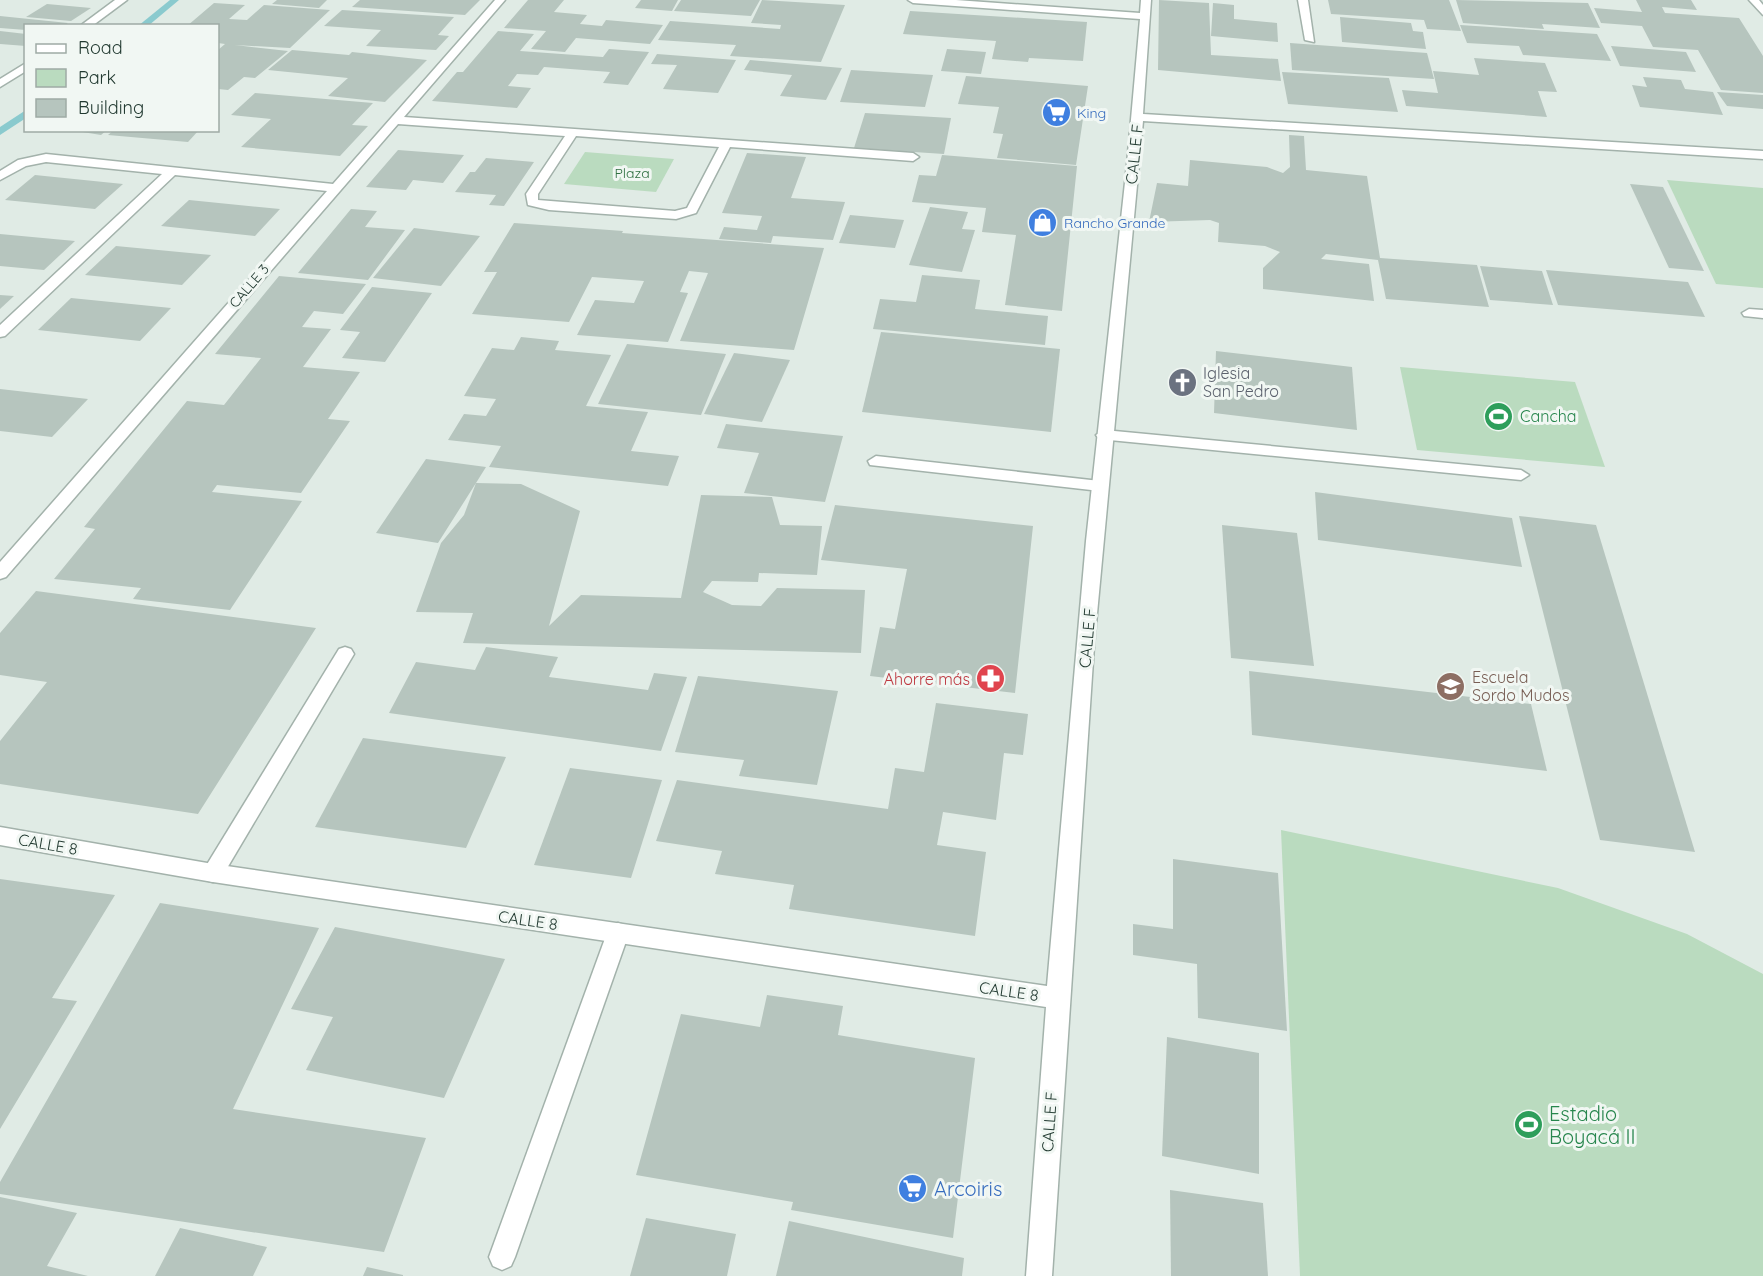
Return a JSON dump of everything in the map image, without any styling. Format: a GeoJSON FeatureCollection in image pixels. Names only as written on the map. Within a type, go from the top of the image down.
{"type":"FeatureCollection","features":[{"type":"Feature","properties":{"kind":"street"},"geometry":{"type":"LineString","coordinates":[[88,24],[122,0]]}},
{"type":"Feature","properties":{"kind":"street","name":"CALLE 3"},"geometry":{"type":"LineString","coordinates":[[0,573],[500,0]]}},
{"type":"Feature","properties":{"kind":"street"},"geometry":{"type":"LineString","coordinates":[[913,0],[1145,8]]}},
{"type":"Feature","properties":{"kind":"street"},"geometry":{"type":"LineString","coordinates":[[1303,0],[1310,40]]}},
{"type":"Feature","properties":{"kind":"street"},"geometry":{"type":"LineString","coordinates":[[1754,0],[1763,12]]}},
{"type":"Feature","properties":{"kind":"street","name":"CALLE F"},"geometry":{"type":"LineString","coordinates":[[1039,1276],[1057,998],[1104,435],[1137,117],[1145,8]]}},
{"type":"Feature","properties":{"kind":"street"},"geometry":{"type":"LineString","coordinates":[[0,84],[24,67]]}},
{"type":"Feature","properties":{"kind":"street"},"geometry":{"type":"LineString","coordinates":[[1137,117],[1763,155]]}},
{"type":"Feature","properties":{"kind":"street"},"geometry":{"type":"LineString","coordinates":[[394,120],[913,157]]}},
{"type":"Feature","properties":{"kind":"street"},"geometry":{"type":"LineString","coordinates":[[573,133],[532,194],[532,202],[549,206],[676,215],[692,210],[726,144]]}},
{"type":"Feature","properties":{"kind":"street"},"geometry":{"type":"LineString","coordinates":[[0,176],[22,163],[46,158],[335,188]]}},
{"type":"Feature","properties":{"kind":"street"},"geometry":{"type":"LineString","coordinates":[[0,333],[171,172]]}},
{"type":"Feature","properties":{"kind":"street"},"geometry":{"type":"LineString","coordinates":[[1104,435],[1521,475]]}},
{"type":"Feature","properties":{"kind":"street"},"geometry":{"type":"LineString","coordinates":[[876,461],[1100,486]]}},
{"type":"Feature","properties":{"kind":"street"},"geometry":{"type":"LineString","coordinates":[[213,873],[345,654]]}},
{"type":"Feature","properties":{"kind":"street","name":"CALLE 8"},"geometry":{"type":"LineString","coordinates":[[0,836],[213,873],[1057,998]]}},
{"type":"Feature","properties":{"kind":"street"},"geometry":{"type":"LineString","coordinates":[[502,1257],[618,933]]}},
{"type":"Feature","properties":{"kind":"green space","name":"Plaza"},"geometry":{"type":"Polygon","coordinates":[[[585,152],[674,159],[656,192],[564,184],[585,152]]]}},
{"type":"Feature","properties":{"kind":"green space"},"geometry":{"type":"Polygon","coordinates":[[[1667,180],[1763,188],[1763,288],[1716,284],[1667,180]]]}},
{"type":"Feature","properties":{"kind":"green space","name":"Cancha"},"geometry":{"type":"Polygon","coordinates":[[[1400,367],[1575,382],[1605,467],[1417,450],[1400,367]]]}},
{"type":"Feature","properties":{"kind":"green space","name":"Estadio Boyacá II"},"geometry":{"type":"Polygon","coordinates":[[[1281,830],[1558,888],[1687,934],[1763,974],[1763,1276],[1300,1276],[1281,830]]]}},
{"type":"Feature","properties":{"kind":"building"},"geometry":{"type":"Polygon","coordinates":[[[277,0],[327,0],[319,8],[272,4],[277,0]]]}},
{"type":"Feature","properties":{"kind":"building"},"geometry":{"type":"Polygon","coordinates":[[[360,0],[480,0],[465,15],[352,7],[360,0]]]}},
{"type":"Feature","properties":{"kind":"building"},"geometry":{"type":"Polygon","coordinates":[[[528,0],[564,0],[554,12],[587,15],[580,24],[602,26],[606,20],[663,25],[650,44],[576,38],[565,52],[531,49],[546,31],[504,28],[528,0]]]}},
{"type":"Feature","properties":{"kind":"building"},"geometry":{"type":"Polygon","coordinates":[[[641,0],[678,0],[672,11],[635,8],[641,0]]]}},
{"type":"Feature","properties":{"kind":"building"},"geometry":{"type":"Polygon","coordinates":[[[681,0],[760,0],[751,16],[674,11],[681,0]]]}},
{"type":"Feature","properties":{"kind":"building"},"geometry":{"type":"Polygon","coordinates":[[[762,0],[845,5],[821,62],[730,56],[736,45],[658,40],[670,21],[780,29],[781,25],[751,23],[762,0]]]}},
{"type":"Feature","properties":{"kind":"building"},"geometry":{"type":"Polygon","coordinates":[[[1159,0],[1209,3],[1211,55],[1278,59],[1281,81],[1158,70],[1159,0]]]}},
{"type":"Feature","properties":{"kind":"building"},"geometry":{"type":"Polygon","coordinates":[[[1328,0],[1449,0],[1461,31],[1427,29],[1424,20],[1331,14],[1328,0]]]}},
{"type":"Feature","properties":{"kind":"building"},"geometry":{"type":"Polygon","coordinates":[[[1456,0],[1588,3],[1600,28],[1542,24],[1544,29],[1463,23],[1456,0]]]}},
{"type":"Feature","properties":{"kind":"building"},"geometry":{"type":"Polygon","coordinates":[[[1636,0],[1691,0],[1697,10],[1662,7],[1665,13],[1739,18],[1763,56],[1763,93],[1721,90],[1698,50],[1653,47],[1642,26],[1601,23],[1594,8],[1642,12],[1636,0]]]}},
{"type":"Feature","properties":{"kind":"building"},"geometry":{"type":"Polygon","coordinates":[[[214,3],[245,5],[229,19],[247,20],[264,5],[330,10],[290,48],[235,45],[288,51],[255,78],[244,77],[228,90],[219,89],[219,49],[225,44],[219,43],[219,24],[189,24],[214,3]]]}},
{"type":"Feature","properties":{"kind":"building"},"geometry":{"type":"Polygon","coordinates":[[[1213,3],[1234,5],[1234,19],[1277,23],[1278,42],[1211,36],[1213,3]]]}},
{"type":"Feature","properties":{"kind":"building"},"geometry":{"type":"Polygon","coordinates":[[[47,4],[91,8],[71,21],[26,17],[47,4]]]}},
{"type":"Feature","properties":{"kind":"building"},"geometry":{"type":"Polygon","coordinates":[[[342,10],[454,17],[438,35],[449,36],[436,50],[366,46],[381,30],[324,26],[342,10]]]}},
{"type":"Feature","properties":{"kind":"building"},"geometry":{"type":"Polygon","coordinates":[[[910,11],[1087,22],[1083,61],[1029,58],[1028,62],[992,59],[996,41],[903,34],[910,11]]]}},
{"type":"Feature","properties":{"kind":"building"},"geometry":{"type":"Polygon","coordinates":[[[0,16],[68,23],[24,24],[24,30],[0,28],[0,16]]]}},
{"type":"Feature","properties":{"kind":"building"},"geometry":{"type":"Polygon","coordinates":[[[1340,17],[1411,23],[1413,31],[1423,32],[1426,49],[1342,42],[1340,17]]]}},
{"type":"Feature","properties":{"kind":"building"},"geometry":{"type":"Polygon","coordinates":[[[1460,25],[1597,34],[1611,61],[1523,55],[1519,46],[1467,43],[1460,25]]]}},
{"type":"Feature","properties":{"kind":"building"},"geometry":{"type":"Polygon","coordinates":[[[0,31],[24,34],[24,46],[0,44],[0,31]]]}},
{"type":"Feature","properties":{"kind":"building"},"geometry":{"type":"Polygon","coordinates":[[[498,31],[534,34],[520,51],[603,57],[609,49],[649,52],[628,85],[603,83],[610,72],[544,67],[538,75],[517,74],[508,86],[531,88],[517,108],[432,101],[457,72],[463,72],[498,31]]]}},
{"type":"Feature","properties":{"kind":"building"},"geometry":{"type":"Polygon","coordinates":[[[1290,43],[1427,53],[1434,79],[1292,70],[1290,43]]]}},
{"type":"Feature","properties":{"kind":"building"},"geometry":{"type":"Polygon","coordinates":[[[1611,46],[1686,52],[1696,72],[1620,66],[1611,46]]]}},
{"type":"Feature","properties":{"kind":"building"},"geometry":{"type":"Polygon","coordinates":[[[947,49],[986,52],[981,74],[941,71],[947,49]]]}},
{"type":"Feature","properties":{"kind":"building"},"geometry":{"type":"Polygon","coordinates":[[[292,50],[349,55],[352,52],[427,60],[385,102],[328,96],[348,78],[268,70],[292,50]]]}},
{"type":"Feature","properties":{"kind":"building"},"geometry":{"type":"Polygon","coordinates":[[[657,54],[736,60],[718,93],[663,89],[677,65],[651,64],[657,54]]]}},
{"type":"Feature","properties":{"kind":"building"},"geometry":{"type":"Polygon","coordinates":[[[1474,58],[1545,63],[1557,92],[1538,91],[1547,117],[1406,106],[1402,90],[1438,93],[1433,71],[1479,75],[1474,58]]]}},
{"type":"Feature","properties":{"kind":"building"},"geometry":{"type":"Polygon","coordinates":[[[750,60],[842,68],[826,100],[780,96],[792,75],[744,70],[750,60]]]}},
{"type":"Feature","properties":{"kind":"building"},"geometry":{"type":"Polygon","coordinates":[[[851,70],[933,75],[925,107],[840,102],[851,70]]]}},
{"type":"Feature","properties":{"kind":"building"},"geometry":{"type":"Polygon","coordinates":[[[1282,72],[1389,78],[1398,112],[1288,104],[1282,72]]]}},
{"type":"Feature","properties":{"kind":"building"},"geometry":{"type":"Polygon","coordinates":[[[966,76],[1088,86],[1076,165],[997,158],[1003,134],[993,133],[999,107],[958,104],[966,76]]]}},
{"type":"Feature","properties":{"kind":"building"},"geometry":{"type":"Polygon","coordinates":[[[1643,77],[1681,80],[1685,89],[1713,92],[1723,115],[1640,107],[1632,85],[1647,87],[1643,77]]]}},
{"type":"Feature","properties":{"kind":"building"},"geometry":{"type":"Polygon","coordinates":[[[1717,92],[1763,95],[1763,109],[1727,106],[1717,92]]]}},
{"type":"Feature","properties":{"kind":"building"},"geometry":{"type":"Polygon","coordinates":[[[255,93],[373,103],[352,125],[368,126],[340,156],[241,147],[271,119],[231,115],[255,93]]]}},
{"type":"Feature","properties":{"kind":"building"},"geometry":{"type":"Polygon","coordinates":[[[865,113],[951,118],[944,154],[854,148],[865,113]]]}},
{"type":"Feature","properties":{"kind":"building"},"geometry":{"type":"Polygon","coordinates":[[[82,132],[105,132],[101,135],[82,132]]]}},
{"type":"Feature","properties":{"kind":"building"},"geometry":{"type":"Polygon","coordinates":[[[112,132],[197,132],[188,142],[108,135],[112,132]]]}},
{"type":"Feature","properties":{"kind":"building"},"geometry":{"type":"Polygon","coordinates":[[[1289,135],[1304,136],[1306,170],[1367,176],[1380,258],[1477,265],[1489,307],[1386,299],[1378,260],[1326,254],[1321,259],[1369,264],[1374,301],[1263,289],[1263,268],[1280,252],[1265,246],[1218,242],[1219,223],[1210,220],[1149,222],[1157,183],[1188,186],[1190,160],[1267,167],[1283,173],[1290,167],[1289,135]]]}},
{"type":"Feature","properties":{"kind":"building"},"geometry":{"type":"Polygon","coordinates":[[[398,150],[464,155],[443,183],[413,180],[406,190],[366,187],[398,150]]]}},
{"type":"Feature","properties":{"kind":"building"},"geometry":{"type":"Polygon","coordinates":[[[747,153],[806,157],[791,198],[845,202],[833,240],[773,236],[771,243],[719,239],[724,227],[757,230],[762,216],[722,213],[747,153]]]}},
{"type":"Feature","properties":{"kind":"building"},"geometry":{"type":"Polygon","coordinates":[[[942,155],[1077,166],[1062,311],[1005,305],[1016,235],[982,232],[986,208],[912,202],[919,175],[936,176],[942,155]]]}},
{"type":"Feature","properties":{"kind":"building"},"geometry":{"type":"Polygon","coordinates":[[[486,158],[534,162],[504,206],[489,205],[496,195],[455,192],[470,172],[475,172],[486,158]]]}},
{"type":"Feature","properties":{"kind":"building"},"geometry":{"type":"Polygon","coordinates":[[[35,175],[123,184],[95,209],[5,200],[35,175]]]}},
{"type":"Feature","properties":{"kind":"building"},"geometry":{"type":"Polygon","coordinates":[[[1630,184],[1663,187],[1704,271],[1669,268],[1630,184]]]}},
{"type":"Feature","properties":{"kind":"building"},"geometry":{"type":"Polygon","coordinates":[[[189,200],[280,209],[255,236],[161,226],[189,200]]]}},
{"type":"Feature","properties":{"kind":"building"},"geometry":{"type":"Polygon","coordinates":[[[930,207],[968,212],[962,229],[975,230],[962,272],[909,265],[930,207]]]}},
{"type":"Feature","properties":{"kind":"building"},"geometry":{"type":"Polygon","coordinates":[[[351,209],[377,211],[365,227],[405,230],[368,280],[298,273],[351,209]]]}},
{"type":"Feature","properties":{"kind":"building"},"geometry":{"type":"Polygon","coordinates":[[[850,215],[904,220],[895,248],[839,243],[850,215]]]}},
{"type":"Feature","properties":{"kind":"building"},"geometry":{"type":"Polygon","coordinates":[[[514,223],[824,248],[794,350],[680,341],[708,273],[689,271],[680,292],[688,293],[668,342],[577,335],[595,300],[634,303],[644,281],[592,277],[569,322],[472,314],[497,272],[484,272],[514,223]]]}},
{"type":"Feature","properties":{"kind":"building"},"geometry":{"type":"Polygon","coordinates":[[[414,228],[480,236],[441,286],[373,278],[414,228]]]}},
{"type":"Feature","properties":{"kind":"building"},"geometry":{"type":"Polygon","coordinates":[[[0,234],[75,241],[44,270],[0,266],[0,234]]]}},
{"type":"Feature","properties":{"kind":"building"},"geometry":{"type":"Polygon","coordinates":[[[116,246],[211,255],[182,285],[85,275],[116,246]]]}},
{"type":"Feature","properties":{"kind":"building"},"geometry":{"type":"Polygon","coordinates":[[[1480,266],[1542,271],[1553,305],[1490,300],[1480,266]]]}},
{"type":"Feature","properties":{"kind":"building"},"geometry":{"type":"Polygon","coordinates":[[[1546,270],[1688,282],[1705,317],[1558,305],[1546,270]]]}},
{"type":"Feature","properties":{"kind":"building"},"geometry":{"type":"Polygon","coordinates":[[[922,275],[980,280],[975,309],[1048,316],[1045,345],[873,329],[880,299],[916,302],[922,275]]]}},
{"type":"Feature","properties":{"kind":"building"},"geometry":{"type":"Polygon","coordinates":[[[279,276],[366,284],[343,314],[314,311],[302,327],[331,329],[303,367],[360,372],[328,419],[350,421],[301,493],[217,485],[212,492],[302,501],[230,610],[133,599],[141,588],[54,579],[95,529],[84,527],[187,401],[224,405],[261,358],[215,354],[279,276]]]}},
{"type":"Feature","properties":{"kind":"building"},"geometry":{"type":"Polygon","coordinates":[[[372,287],[432,293],[385,362],[342,358],[360,332],[340,330],[372,287]]]}},
{"type":"Feature","properties":{"kind":"building"},"geometry":{"type":"Polygon","coordinates":[[[0,295],[14,296],[0,309],[0,295]]]}},
{"type":"Feature","properties":{"kind":"building"},"geometry":{"type":"Polygon","coordinates":[[[71,298],[171,308],[140,341],[38,330],[71,298]]]}},
{"type":"Feature","properties":{"kind":"building"},"geometry":{"type":"Polygon","coordinates":[[[881,332],[1060,349],[1051,432],[862,412],[881,332]]]}},
{"type":"Feature","properties":{"kind":"building"},"geometry":{"type":"Polygon","coordinates":[[[521,337],[559,341],[555,350],[611,355],[586,406],[648,412],[631,451],[679,456],[668,486],[489,467],[501,446],[448,440],[464,414],[486,416],[496,399],[464,396],[492,348],[514,350],[521,337]]]}},
{"type":"Feature","properties":{"kind":"building"},"geometry":{"type":"Polygon","coordinates":[[[627,344],[726,354],[701,415],[598,404],[627,344]]]}},
{"type":"Feature","properties":{"kind":"building"},"geometry":{"type":"Polygon","coordinates":[[[1216,351],[1352,367],[1357,430],[1214,413],[1216,351]]]}},
{"type":"Feature","properties":{"kind":"building"},"geometry":{"type":"Polygon","coordinates":[[[734,353],[790,360],[762,422],[704,414],[734,353]]]}},
{"type":"Feature","properties":{"kind":"building"},"geometry":{"type":"Polygon","coordinates":[[[0,389],[88,399],[52,437],[0,431],[0,389]]]}},
{"type":"Feature","properties":{"kind":"building"},"geometry":{"type":"Polygon","coordinates":[[[726,424],[843,436],[825,502],[744,493],[759,453],[717,448],[726,424]]]}},
{"type":"Feature","properties":{"kind":"building"},"geometry":{"type":"Polygon","coordinates":[[[426,459],[486,467],[438,543],[376,533],[426,459]]]}},
{"type":"Feature","properties":{"kind":"building"},"geometry":{"type":"Polygon","coordinates":[[[476,483],[521,484],[580,511],[549,626],[581,595],[681,598],[701,495],[772,497],[780,525],[822,526],[817,575],[759,573],[758,582],[712,581],[703,592],[732,605],[761,606],[777,588],[865,590],[861,653],[463,643],[473,613],[416,612],[441,543],[464,515],[476,483]]]}},
{"type":"Feature","properties":{"kind":"building"},"geometry":{"type":"Polygon","coordinates":[[[1315,492],[1512,518],[1522,567],[1318,540],[1315,492]]]}},
{"type":"Feature","properties":{"kind":"building"},"geometry":{"type":"Polygon","coordinates":[[[835,505],[1033,526],[1015,693],[870,676],[880,627],[895,629],[907,569],[821,560],[835,505]]]}},
{"type":"Feature","properties":{"kind":"building"},"geometry":{"type":"Polygon","coordinates":[[[1519,516],[1596,525],[1695,852],[1600,840],[1519,516]]]}},
{"type":"Feature","properties":{"kind":"building"},"geometry":{"type":"Polygon","coordinates":[[[1222,525],[1297,533],[1314,666],[1231,658],[1222,525]]]}},
{"type":"Feature","properties":{"kind":"building"},"geometry":{"type":"Polygon","coordinates":[[[36,591],[316,628],[198,814],[0,784],[0,741],[47,682],[0,675],[0,633],[36,591]]]}},
{"type":"Feature","properties":{"kind":"building"},"geometry":{"type":"Polygon","coordinates":[[[486,647],[558,657],[549,677],[648,690],[654,673],[687,677],[661,751],[389,713],[416,662],[475,670],[486,647]]]}},
{"type":"Feature","properties":{"kind":"building"},"geometry":{"type":"Polygon","coordinates":[[[1249,671],[1531,704],[1547,771],[1252,735],[1249,671]]]}},
{"type":"Feature","properties":{"kind":"building"},"geometry":{"type":"Polygon","coordinates":[[[698,676],[838,691],[817,785],[739,776],[744,760],[675,752],[698,676]]]}},
{"type":"Feature","properties":{"kind":"building"},"geometry":{"type":"Polygon","coordinates":[[[936,703],[1028,714],[1023,755],[1004,753],[996,820],[943,812],[937,845],[986,852],[975,936],[789,909],[794,885],[715,874],[722,851],[656,841],[677,780],[888,809],[895,768],[924,772],[936,703]]]}},
{"type":"Feature","properties":{"kind":"building"},"geometry":{"type":"Polygon","coordinates":[[[363,738],[506,757],[466,848],[315,827],[363,738]]]}},
{"type":"Feature","properties":{"kind":"building"},"geometry":{"type":"Polygon","coordinates":[[[570,768],[662,780],[631,878],[534,865],[570,768]]]}},
{"type":"Feature","properties":{"kind":"building"},"geometry":{"type":"Polygon","coordinates":[[[1173,859],[1278,873],[1287,1031],[1198,1018],[1197,964],[1133,955],[1133,924],[1173,929],[1173,859]]]}},
{"type":"Feature","properties":{"kind":"building"},"geometry":{"type":"Polygon","coordinates":[[[0,879],[115,895],[52,998],[77,1001],[0,1129],[0,879]]]}},
{"type":"Feature","properties":{"kind":"building"},"geometry":{"type":"Polygon","coordinates":[[[160,903],[319,928],[233,1109],[426,1138],[384,1252],[0,1194],[0,1182],[160,903]]]}},
{"type":"Feature","properties":{"kind":"building"},"geometry":{"type":"Polygon","coordinates":[[[335,927],[505,959],[444,1098],[306,1070],[333,1017],[291,1009],[335,927]]]}},
{"type":"Feature","properties":{"kind":"building"},"geometry":{"type":"Polygon","coordinates":[[[767,995],[843,1006],[838,1035],[975,1058],[953,1238],[791,1210],[793,1202],[636,1175],[681,1014],[760,1027],[767,995]]]}},
{"type":"Feature","properties":{"kind":"building"},"geometry":{"type":"Polygon","coordinates":[[[1167,1037],[1259,1053],[1259,1174],[1162,1156],[1167,1037]]]}},
{"type":"Feature","properties":{"kind":"building"},"geometry":{"type":"Polygon","coordinates":[[[1170,1190],[1263,1203],[1268,1276],[1171,1276],[1170,1190]]]}},
{"type":"Feature","properties":{"kind":"building"},"geometry":{"type":"Polygon","coordinates":[[[0,1197],[77,1213],[47,1266],[88,1276],[0,1276],[0,1197]]]}},
{"type":"Feature","properties":{"kind":"building"},"geometry":{"type":"Polygon","coordinates":[[[646,1218],[736,1234],[727,1276],[630,1276],[646,1218]]]}},
{"type":"Feature","properties":{"kind":"building"},"geometry":{"type":"Polygon","coordinates":[[[789,1221],[964,1258],[962,1276],[776,1276],[789,1221]]]}},
{"type":"Feature","properties":{"kind":"building"},"geometry":{"type":"Polygon","coordinates":[[[180,1228],[267,1247],[253,1276],[155,1276],[180,1228]]]}},
{"type":"Feature","properties":{"kind":"building"},"geometry":{"type":"Polygon","coordinates":[[[367,1267],[403,1275],[403,1276],[363,1276],[367,1267]]]}},
{"type":"Feature","properties":{"kind":"waterway"},"geometry":{"type":"LineString","coordinates":[[145,24],[175,0]]}},
{"type":"Feature","properties":{"kind":"waterway"},"geometry":{"type":"LineString","coordinates":[[0,132],[24,114]]}},
{"type":"Feature","properties":{"kind":"place","name":"King"},"geometry":{"type":"Point","coordinates":[1056,113]}},
{"type":"Feature","properties":{"kind":"place","name":"Rancho Grande"},"geometry":{"type":"Point","coordinates":[1043,223]}},
{"type":"Feature","properties":{"kind":"place","name":"Iglesia San Pedro"},"geometry":{"type":"Point","coordinates":[1182,382]}},
{"type":"Feature","properties":{"kind":"place","name":"Cancha"},"geometry":{"type":"Point","coordinates":[1499,416]}},
{"type":"Feature","properties":{"kind":"place","name":"Ahorre más"},"geometry":{"type":"Point","coordinates":[991,679]}},
{"type":"Feature","properties":{"kind":"place","name":"Escuela Sordo Mudos"},"geometry":{"type":"Point","coordinates":[1451,686]}},
{"type":"Feature","properties":{"kind":"place","name":"Estadio Boyacá II"},"geometry":{"type":"Point","coordinates":[1528,1125]}},
{"type":"Feature","properties":{"kind":"place","name":"Arcoiris"},"geometry":{"type":"Point","coordinates":[913,1189]}}]}
